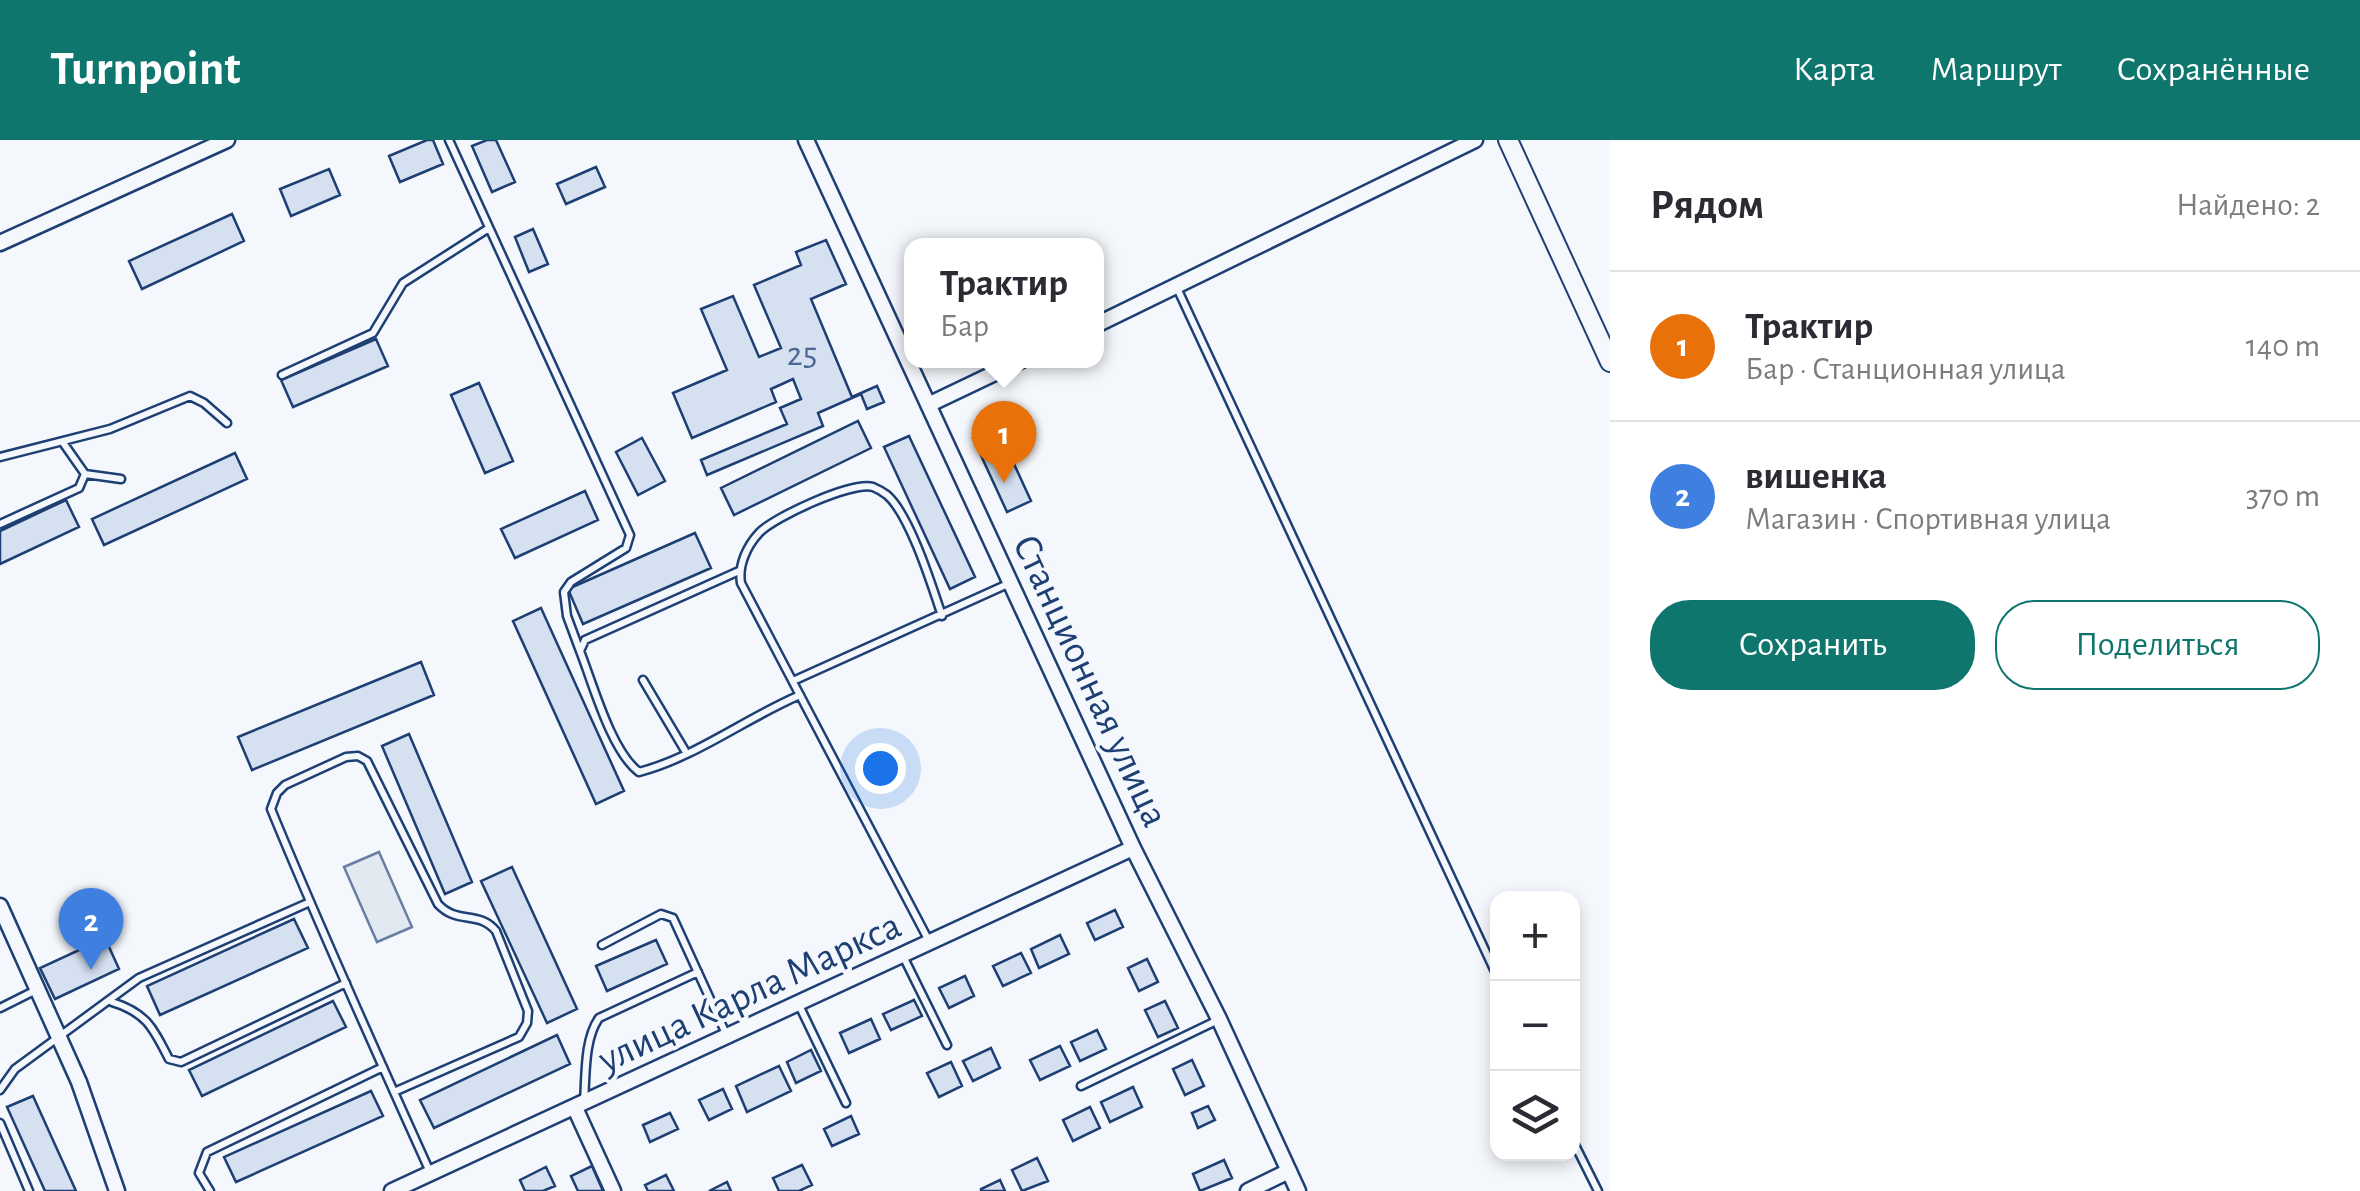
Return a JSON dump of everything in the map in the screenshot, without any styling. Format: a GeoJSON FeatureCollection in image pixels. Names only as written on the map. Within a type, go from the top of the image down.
{"type":"FeatureCollection","features":[{"type":"Feature","properties":{"kind":"main road"},"geometry":{"type":"LineString","coordinates":[[1508,140],[1610,362]]}},
{"type":"Feature","properties":{"kind":"street","name":"Станционная улица"},"geometry":{"type":"LineString","coordinates":[[806,140],[904,349]]}},
{"type":"Feature","properties":{"kind":"street"},"geometry":{"type":"LineString","coordinates":[[1104,321],[1475,140]]}},
{"type":"Feature","properties":{"kind":"street"},"geometry":{"type":"LineString","coordinates":[[0,244],[223,141]]}},
{"type":"Feature","properties":{"kind":"street","name":"Станционная улица"},"geometry":{"type":"LineString","coordinates":[[913,368],[1133,848],[1219,1019],[1298,1191]]}},
{"type":"Feature","properties":{"kind":"street"},"geometry":{"type":"LineString","coordinates":[[930,404],[1005,368]]}},
{"type":"Feature","properties":{"kind":"street","name":"улица Карла Маркса"},"geometry":{"type":"LineString","coordinates":[[397,1190],[1133,848]]}},
{"type":"Feature","properties":{"kind":"street"},"geometry":{"type":"LineString","coordinates":[[0,906],[79,1082],[117,1191]]}},
{"type":"Feature","properties":{"kind":"street"},"geometry":{"type":"LineString","coordinates":[[580,1106],[613,1191]]}},
{"type":"Feature","properties":{"kind":"street"},"geometry":{"type":"LineString","coordinates":[[1248,1191],[1288,1171]]}},
{"type":"Feature","properties":{"kind":"lane"},"geometry":{"type":"LineString","coordinates":[[449,140],[630,536],[626,548],[571,582],[564,592],[567,616],[580,652],[629,764],[639,772],[687,754],[758,713],[800,695]]}},
{"type":"Feature","properties":{"kind":"lane"},"geometry":{"type":"LineString","coordinates":[[282,374],[373,333],[402,283],[489,228]]}},
{"type":"Feature","properties":{"kind":"lane"},"geometry":{"type":"LineString","coordinates":[[1176,287],[1490,961]]}},
{"type":"Feature","properties":{"kind":"lane"},"geometry":{"type":"LineString","coordinates":[[0,457],[110,429],[190,396],[204,402],[227,423]]}},
{"type":"Feature","properties":{"kind":"lane"},"geometry":{"type":"LineString","coordinates":[[64,443],[85,474],[122,479]]}},
{"type":"Feature","properties":{"kind":"lane"},"geometry":{"type":"LineString","coordinates":[[0,524],[79,488],[85,474]]}},
{"type":"Feature","properties":{"kind":"lane"},"geometry":{"type":"LineString","coordinates":[[930,942],[741,583],[739,571],[758,534],[770,523],[854,488],[872,486],[900,510],[942,616]]}},
{"type":"Feature","properties":{"kind":"lane"},"geometry":{"type":"LineString","coordinates":[[580,652],[585,640],[739,571]]}},
{"type":"Feature","properties":{"kind":"lane"},"geometry":{"type":"LineString","coordinates":[[793,681],[1011,582]]}},
{"type":"Feature","properties":{"kind":"lane"},"geometry":{"type":"LineString","coordinates":[[643,680],[687,754]]}},
{"type":"Feature","properties":{"kind":"lane"},"geometry":{"type":"LineString","coordinates":[[394,1092],[519,1036],[527,1023],[528,1011],[496,931],[490,923],[479,919],[451,916],[438,904],[367,761],[358,756],[346,757],[285,785],[270,809],[310,902],[430,1174]]}},
{"type":"Feature","properties":{"kind":"lane"},"geometry":{"type":"LineString","coordinates":[[0,1090],[15,1069],[58,1034],[111,1002],[139,978],[310,902]]}},
{"type":"Feature","properties":{"kind":"lane"},"geometry":{"type":"LineString","coordinates":[[602,945],[661,914],[673,918],[728,1037]]}},
{"type":"Feature","properties":{"kind":"lane"},"geometry":{"type":"LineString","coordinates":[[903,955],[947,1045]]}},
{"type":"Feature","properties":{"kind":"lane"},"geometry":{"type":"LineString","coordinates":[[580,1106],[594,1023],[698,972]]}},
{"type":"Feature","properties":{"kind":"lane"},"geometry":{"type":"LineString","coordinates":[[111,1002],[143,1016],[168,1059],[181,1062],[346,984]]}},
{"type":"Feature","properties":{"kind":"lane"},"geometry":{"type":"LineString","coordinates":[[0,1008],[38,989]]}},
{"type":"Feature","properties":{"kind":"lane"},"geometry":{"type":"LineString","coordinates":[[798,1004],[846,1104]]}},
{"type":"Feature","properties":{"kind":"lane"},"geometry":{"type":"LineString","coordinates":[[1081,1086],[1219,1019]]}},
{"type":"Feature","properties":{"kind":"lane"},"geometry":{"type":"LineString","coordinates":[[210,1191],[199,1173],[207,1152],[383,1068]]}},
{"type":"Feature","properties":{"kind":"lane"},"geometry":{"type":"LineString","coordinates":[[0,1123],[30,1191]]}},
{"type":"Feature","properties":{"kind":"lane"},"geometry":{"type":"LineString","coordinates":[[1580,1155],[1598,1191]]}},
{"type":"Feature","properties":{"kind":"shaded area"},"geometry":{"type":"Polygon","coordinates":[[[379,852],[412,927],[377,942],[344,867],[379,852]]]}},
{"type":"Feature","properties":{"kind":"building"},"geometry":{"type":"Polygon","coordinates":[[[433,140],[443,164],[400,182],[389,156],[433,140]]]}},
{"type":"Feature","properties":{"kind":"building"},"geometry":{"type":"Polygon","coordinates":[[[496,140],[515,182],[492,192],[472,146],[496,140]]]}},
{"type":"Feature","properties":{"kind":"building"},"geometry":{"type":"Polygon","coordinates":[[[596,167],[605,187],[566,204],[557,184],[596,167]]]}},
{"type":"Feature","properties":{"kind":"building"},"geometry":{"type":"Polygon","coordinates":[[[329,169],[340,195],[291,216],[280,189],[329,169]]]}},
{"type":"Feature","properties":{"kind":"building"},"geometry":{"type":"Polygon","coordinates":[[[232,214],[244,241],[142,289],[129,261],[232,214]]]}},
{"type":"Feature","properties":{"kind":"building"},"geometry":{"type":"Polygon","coordinates":[[[533,229],[548,264],[529,272],[515,237],[533,229]]]}},
{"type":"Feature","properties":{"kind":"building"},"geometry":{"type":"Polygon","coordinates":[[[826,240],[846,284],[811,299],[852,397],[877,386],[884,402],[867,409],[861,394],[818,413],[823,426],[707,475],[701,460],[787,424],[780,408],[801,399],[793,379],[771,389],[776,402],[692,438],[673,393],[727,370],[701,309],[733,296],[759,357],[781,348],[754,285],[801,265],[796,252],[826,240]]]}},
{"type":"Feature","properties":{"kind":"building"},"geometry":{"type":"Polygon","coordinates":[[[376,339],[388,366],[293,407],[281,380],[376,339]]]}},
{"type":"Feature","properties":{"kind":"building"},"geometry":{"type":"Polygon","coordinates":[[[479,383],[513,461],[485,473],[451,395],[479,383]]]}},
{"type":"Feature","properties":{"kind":"building"},"geometry":{"type":"Polygon","coordinates":[[[858,421],[871,448],[734,515],[721,488],[858,421]]]}},
{"type":"Feature","properties":{"kind":"building"},"geometry":{"type":"Polygon","coordinates":[[[997,427],[1031,501],[1007,512],[973,438],[997,427]]]}},
{"type":"Feature","properties":{"kind":"building"},"geometry":{"type":"Polygon","coordinates":[[[909,436],[975,577],[950,589],[884,447],[909,436]]]}},
{"type":"Feature","properties":{"kind":"building"},"geometry":{"type":"Polygon","coordinates":[[[642,438],[665,481],[638,495],[616,452],[642,438]]]}},
{"type":"Feature","properties":{"kind":"building"},"geometry":{"type":"Polygon","coordinates":[[[235,453],[247,479],[104,545],[92,519],[235,453]]]}},
{"type":"Feature","properties":{"kind":"building"},"geometry":{"type":"Polygon","coordinates":[[[585,491],[598,520],[515,558],[501,529],[585,491]]]}},
{"type":"Feature","properties":{"kind":"building"},"geometry":{"type":"Polygon","coordinates":[[[66,500],[79,527],[0,564],[0,531],[66,500]]]}},
{"type":"Feature","properties":{"kind":"building"},"geometry":{"type":"Polygon","coordinates":[[[695,533],[711,568],[583,624],[568,589],[695,533]]]}},
{"type":"Feature","properties":{"kind":"building"},"geometry":{"type":"Polygon","coordinates":[[[541,608],[624,791],[596,804],[513,621],[541,608]]]}},
{"type":"Feature","properties":{"kind":"building"},"geometry":{"type":"Polygon","coordinates":[[[421,662],[434,695],[252,770],[238,737],[421,662]]]}},
{"type":"Feature","properties":{"kind":"building"},"geometry":{"type":"Polygon","coordinates":[[[409,734],[472,882],[445,894],[382,746],[409,734]]]}},
{"type":"Feature","properties":{"kind":"building"},"geometry":{"type":"Polygon","coordinates":[[[512,867],[577,1009],[547,1023],[481,881],[512,867]]]}},
{"type":"Feature","properties":{"kind":"building"},"geometry":{"type":"Polygon","coordinates":[[[1115,910],[1123,927],[1095,940],[1087,923],[1115,910]]]}},
{"type":"Feature","properties":{"kind":"building"},"geometry":{"type":"Polygon","coordinates":[[[294,919],[308,948],[160,1015],[147,986],[294,919]]]}},
{"type":"Feature","properties":{"kind":"building"},"geometry":{"type":"Polygon","coordinates":[[[1060,935],[1069,954],[1039,968],[1031,949],[1060,935]]]}},
{"type":"Feature","properties":{"kind":"building"},"geometry":{"type":"Polygon","coordinates":[[[105,938],[119,969],[55,999],[40,968],[105,938]]]}},
{"type":"Feature","properties":{"kind":"building"},"geometry":{"type":"Polygon","coordinates":[[[656,940],[667,964],[607,991],[596,966],[656,940]]]}},
{"type":"Feature","properties":{"kind":"building"},"geometry":{"type":"Polygon","coordinates":[[[1021,953],[1031,973],[1003,986],[993,966],[1021,953]]]}},
{"type":"Feature","properties":{"kind":"building"},"geometry":{"type":"Polygon","coordinates":[[[1147,959],[1158,982],[1139,991],[1128,968],[1147,959]]]}},
{"type":"Feature","properties":{"kind":"building"},"geometry":{"type":"Polygon","coordinates":[[[965,976],[974,996],[949,1008],[939,988],[965,976]]]}},
{"type":"Feature","properties":{"kind":"building"},"geometry":{"type":"Polygon","coordinates":[[[914,1000],[922,1016],[891,1030],[883,1014],[914,1000]]]}},
{"type":"Feature","properties":{"kind":"building"},"geometry":{"type":"Polygon","coordinates":[[[333,1001],[346,1027],[202,1096],[189,1070],[333,1001]]]}},
{"type":"Feature","properties":{"kind":"building"},"geometry":{"type":"Polygon","coordinates":[[[1165,1001],[1178,1028],[1158,1037],[1145,1010],[1165,1001]]]}},
{"type":"Feature","properties":{"kind":"building"},"geometry":{"type":"Polygon","coordinates":[[[871,1019],[880,1039],[849,1053],[840,1033],[871,1019]]]}},
{"type":"Feature","properties":{"kind":"building"},"geometry":{"type":"Polygon","coordinates":[[[1097,1030],[1106,1049],[1080,1061],[1071,1042],[1097,1030]]]}},
{"type":"Feature","properties":{"kind":"building"},"geometry":{"type":"Polygon","coordinates":[[[557,1035],[570,1064],[434,1128],[420,1100],[557,1035]]]}},
{"type":"Feature","properties":{"kind":"building"},"geometry":{"type":"Polygon","coordinates":[[[1060,1046],[1070,1066],[1040,1080],[1030,1060],[1060,1046]]]}},
{"type":"Feature","properties":{"kind":"building"},"geometry":{"type":"Polygon","coordinates":[[[991,1048],[1000,1068],[973,1081],[963,1061],[991,1048]]]}},
{"type":"Feature","properties":{"kind":"building"},"geometry":{"type":"Polygon","coordinates":[[[811,1050],[821,1071],[796,1083],[787,1062],[811,1050]]]}},
{"type":"Feature","properties":{"kind":"building"},"geometry":{"type":"Polygon","coordinates":[[[1192,1060],[1204,1086],[1185,1095],[1173,1069],[1192,1060]]]}},
{"type":"Feature","properties":{"kind":"building"},"geometry":{"type":"Polygon","coordinates":[[[951,1062],[962,1086],[939,1097],[927,1073],[951,1062]]]}},
{"type":"Feature","properties":{"kind":"building"},"geometry":{"type":"Polygon","coordinates":[[[779,1066],[791,1091],[747,1112],[736,1086],[779,1066]]]}},
{"type":"Feature","properties":{"kind":"building"},"geometry":{"type":"Polygon","coordinates":[[[1133,1087],[1142,1107],[1110,1122],[1101,1102],[1133,1087]]]}},
{"type":"Feature","properties":{"kind":"building"},"geometry":{"type":"Polygon","coordinates":[[[723,1089],[732,1109],[709,1120],[699,1100],[723,1089]]]}},
{"type":"Feature","properties":{"kind":"building"},"geometry":{"type":"Polygon","coordinates":[[[371,1091],[383,1116],[236,1182],[224,1157],[371,1091]]]}},
{"type":"Feature","properties":{"kind":"building"},"geometry":{"type":"Polygon","coordinates":[[[33,1096],[76,1191],[45,1191],[7,1107],[33,1096]]]}},
{"type":"Feature","properties":{"kind":"building"},"geometry":{"type":"Polygon","coordinates":[[[1208,1106],[1215,1120],[1198,1128],[1192,1113],[1208,1106]]]}},
{"type":"Feature","properties":{"kind":"building"},"geometry":{"type":"Polygon","coordinates":[[[1090,1107],[1100,1128],[1073,1141],[1063,1120],[1090,1107]]]}},
{"type":"Feature","properties":{"kind":"building"},"geometry":{"type":"Polygon","coordinates":[[[670,1113],[678,1129],[650,1142],[643,1125],[670,1113]]]}},
{"type":"Feature","properties":{"kind":"building"},"geometry":{"type":"Polygon","coordinates":[[[851,1116],[859,1134],[832,1146],[824,1129],[851,1116]]]}},
{"type":"Feature","properties":{"kind":"building"},"geometry":{"type":"Polygon","coordinates":[[[1037,1158],[1048,1181],[1022,1191],[1012,1170],[1037,1158]]]}},
{"type":"Feature","properties":{"kind":"building"},"geometry":{"type":"Polygon","coordinates":[[[1224,1160],[1232,1178],[1200,1191],[1193,1174],[1224,1160]]]}},
{"type":"Feature","properties":{"kind":"building"},"geometry":{"type":"Polygon","coordinates":[[[802,1165],[812,1185],[799,1191],[779,1191],[773,1178],[802,1165]]]}},
{"type":"Feature","properties":{"kind":"building"},"geometry":{"type":"Polygon","coordinates":[[[592,1166],[603,1191],[578,1191],[571,1176],[592,1166]]]}},
{"type":"Feature","properties":{"kind":"building"},"geometry":{"type":"Polygon","coordinates":[[[546,1167],[555,1186],[525,1191],[520,1180],[546,1167]]]}},
{"type":"Feature","properties":{"kind":"building"},"geometry":{"type":"Polygon","coordinates":[[[666,1175],[674,1191],[648,1191],[645,1185],[666,1175]]]}},
{"type":"Feature","properties":{"kind":"building"},"geometry":{"type":"Polygon","coordinates":[[[1000,1180],[1005,1191],[981,1191],[981,1189],[1000,1180]]]}},
{"type":"Feature","properties":{"kind":"building"},"geometry":{"type":"Polygon","coordinates":[[[727,1182],[731,1191],[709,1191],[727,1182]]]}},
{"type":"Feature","properties":{"kind":"place","name":"Трактир"},"geometry":{"type":"Point","coordinates":[1004,483]}},
{"type":"Feature","properties":{"kind":"place","name":"вишенка"},"geometry":{"type":"Point","coordinates":[91,970]}}]}
